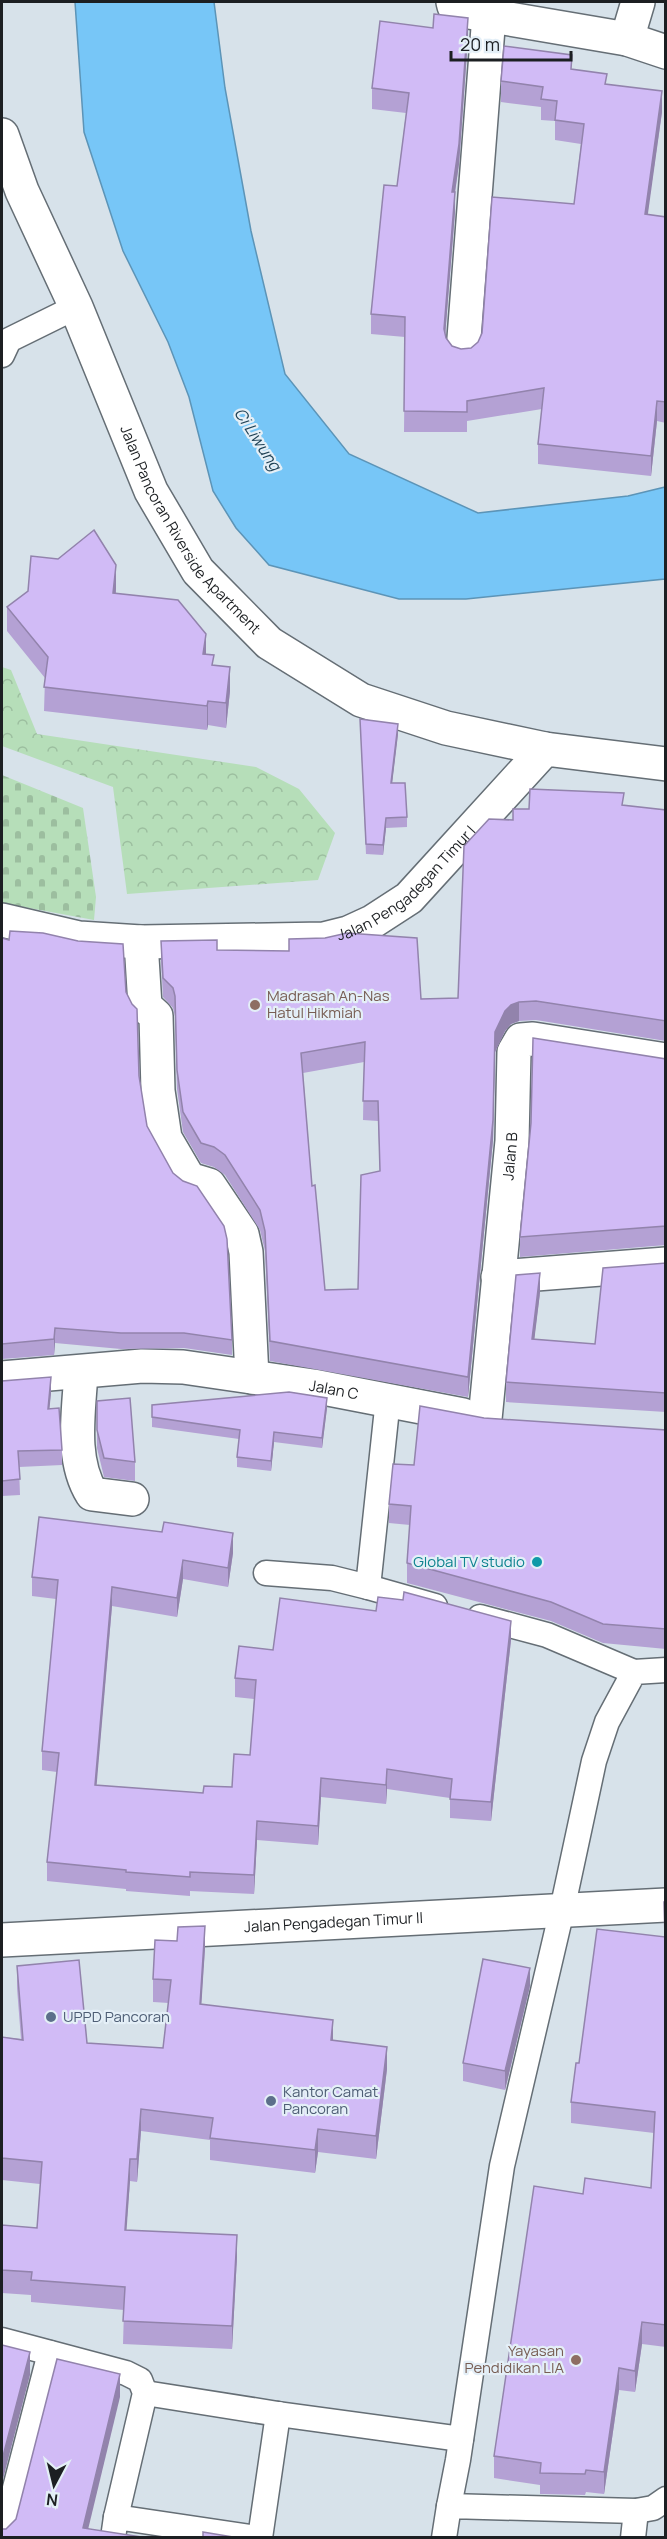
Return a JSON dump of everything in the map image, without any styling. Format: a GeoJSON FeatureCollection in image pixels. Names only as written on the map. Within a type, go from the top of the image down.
{"type":"FeatureCollection","features":[{"type":"Feature","properties":{"kind":"street"},"geometry":{"type":"LineString","coordinates":[[453,2],[454,6],[463,11],[627,39],[666,52]]}},
{"type":"Feature","properties":{"kind":"street"},"geometry":{"type":"LineString","coordinates":[[627,39],[638,2]]}},
{"type":"Feature","properties":{"kind":"street"},"geometry":{"type":"LineString","coordinates":[[463,351],[489,15]]}},
{"type":"Feature","properties":{"kind":"street","name":"Jalan Pancoran Riverside Apartment"},"geometry":{"type":"LineString","coordinates":[[2,135],[22,191],[76,307],[151,490],[198,571],[269,643],[361,700],[446,728],[545,749]]}},
{"type":"Feature","properties":{"kind":"street"},"geometry":{"type":"LineString","coordinates":[[545,749],[666,764]]}},
{"type":"Feature","properties":{"kind":"street","name":"Jalan Pengadegan Timur I"},"geometry":{"type":"LineString","coordinates":[[2,920],[79,938],[141,942],[324,939],[348,933],[372,922],[409,898],[545,749]]}},
{"type":"Feature","properties":{"kind":"street"},"geometry":{"type":"LineString","coordinates":[[141,942],[145,1006],[156,1016],[158,1091],[165,1138],[189,1179],[208,1185],[242,1234],[246,1252],[252,1377]]}},
{"type":"Feature","properties":{"kind":"street","name":"Jalan B"},"geometry":{"type":"LineString","coordinates":[[485,1419],[512,1141],[514,1052],[521,1041],[533,1039],[666,1060]]}},
{"type":"Feature","properties":{"kind":"street"},"geometry":{"type":"LineString","coordinates":[[498,1277],[666,1264]]}},
{"type":"Feature","properties":{"kind":"street","name":"Jalan C"},"geometry":{"type":"LineString","coordinates":[[2,1378],[142,1366],[183,1367],[388,1399],[485,1419],[519,1422]]}},
{"type":"Feature","properties":{"kind":"street"},"geometry":{"type":"LineString","coordinates":[[81,1372],[78,1448],[85,1483],[92,1494],[132,1499]]}},
{"type":"Feature","properties":{"kind":"street","name":"Jalan Pengadegan Timur II"},"geometry":{"type":"LineString","coordinates":[[2,1940],[666,1905]]}},
{"type":"Feature","properties":{"kind":"lane"},"geometry":{"type":"LineString","coordinates":[[2,355],[9,340],[76,307]]}},
{"type":"Feature","properties":{"kind":"lane"},"geometry":{"type":"LineString","coordinates":[[368,1587],[388,1399]]}},
{"type":"Feature","properties":{"kind":"lane"},"geometry":{"type":"LineString","coordinates":[[266,1573],[332,1578],[547,1635],[633,1672],[666,1670]]}},
{"type":"Feature","properties":{"kind":"lane"},"geometry":{"type":"LineString","coordinates":[[444,2538],[502,2166],[562,1910],[594,1761],[607,1722],[633,1672]]}},
{"type":"Feature","properties":{"kind":"lane"},"geometry":{"type":"LineString","coordinates":[[2,2340],[126,2373],[140,2380],[145,2392],[114,2527],[258,2538],[278,2414]]}},
{"type":"Feature","properties":{"kind":"lane"},"geometry":{"type":"LineString","coordinates":[[2,2538],[50,2353]]}},
{"type":"Feature","properties":{"kind":"lane"},"geometry":{"type":"LineString","coordinates":[[145,2392],[278,2414],[461,2439]]}},
{"type":"Feature","properties":{"kind":"lane"},"geometry":{"type":"LineString","coordinates":[[449,2506],[636,2511],[653,2508],[666,2499]]}},
{"type":"Feature","properties":{"kind":"lane"},"geometry":{"type":"LineString","coordinates":[[633,2538],[636,2511]]}},
{"type":"Feature","properties":{"kind":"green space"},"geometry":{"type":"Polygon","coordinates":[[[2,667],[11,670],[37,734],[256,767],[299,789],[335,833],[318,880],[127,894],[113,787],[2,746],[2,667]]]}},
{"type":"Feature","properties":{"kind":"green space"},"geometry":{"type":"Polygon","coordinates":[[[2,775],[83,808],[96,897],[94,920],[2,903],[2,775]]]}},
{"type":"Feature","properties":{"kind":"water","name":"Ci Liwung"},"geometry":{"type":"Polygon","coordinates":[[[75,2],[214,2],[225,88],[251,231],[285,374],[349,454],[478,513],[628,496],[665,487],[665,579],[466,599],[399,599],[269,565],[236,528],[213,491],[189,397],[168,342],[123,251],[84,132],[75,2]]]}},
{"type":"Feature","properties":{"kind":"building"},"geometry":{"type":"Polygon","coordinates":[[[434,14],[468,18],[459,144],[452,192],[455,192],[444,329],[446,338],[452,346],[461,349],[471,348],[478,342],[482,333],[492,197],[574,204],[584,124],[555,120],[557,101],[541,99],[543,87],[501,81],[504,46],[572,55],[571,69],[607,74],[605,84],[662,91],[645,214],[666,217],[666,402],[657,401],[651,456],[538,444],[544,388],[467,401],[467,412],[404,411],[405,317],[371,314],[384,185],[397,186],[409,93],[372,88],[380,21],[433,28],[434,14]]]}},
{"type":"Feature","properties":{"kind":"building"},"geometry":{"type":"Polygon","coordinates":[[[94,530],[116,565],[113,593],[178,600],[206,634],[203,654],[214,655],[212,665],[230,667],[226,703],[208,701],[207,706],[44,687],[48,657],[7,607],[28,591],[31,556],[58,559],[94,530]]]}},
{"type":"Feature","properties":{"kind":"building"},"geometry":{"type":"Polygon","coordinates":[[[360,719],[398,724],[391,783],[405,783],[407,817],[386,818],[383,845],[366,844],[360,719]]]}},
{"type":"Feature","properties":{"kind":"building"},"geometry":{"type":"Polygon","coordinates":[[[530,789],[624,793],[622,805],[666,810],[666,1021],[536,1001],[519,1002],[511,1005],[505,1011],[495,1032],[493,1120],[468,1377],[270,1341],[265,1231],[260,1210],[225,1155],[214,1147],[201,1143],[183,1112],[177,1070],[175,996],[173,988],[163,978],[161,941],[217,940],[217,950],[289,951],[289,939],[325,938],[347,933],[417,938],[421,999],[458,998],[464,846],[489,819],[513,820],[513,809],[529,809],[530,789]],[[365,1042],[301,1053],[312,1186],[315,1185],[325,1290],[358,1289],[361,1175],[380,1171],[378,1101],[363,1101],[365,1042]]]}},
{"type":"Feature","properties":{"kind":"building"},"geometry":{"type":"Polygon","coordinates":[[[10,931],[43,933],[78,941],[123,944],[126,992],[137,1009],[139,1076],[147,1126],[173,1173],[183,1181],[197,1186],[224,1226],[227,1239],[232,1340],[184,1333],[121,1333],[55,1328],[54,1339],[2,1344],[2,938],[9,940],[10,931]]]}},
{"type":"Feature","properties":{"kind":"building"},"geometry":{"type":"Polygon","coordinates":[[[533,1038],[666,1059],[666,1226],[520,1237],[531,1123],[533,1038]]]}},
{"type":"Feature","properties":{"kind":"building"},"geometry":{"type":"Polygon","coordinates":[[[666,1263],[666,1393],[506,1382],[516,1275],[540,1273],[532,1339],[595,1344],[603,1268],[666,1263]]]}},
{"type":"Feature","properties":{"kind":"building"},"geometry":{"type":"Polygon","coordinates":[[[51,1377],[48,1409],[59,1408],[62,1450],[18,1451],[20,1479],[2,1481],[2,1381],[51,1377]]]}},
{"type":"Feature","properties":{"kind":"building"},"geometry":{"type":"Polygon","coordinates":[[[289,1392],[327,1398],[322,1438],[274,1432],[271,1461],[237,1457],[240,1430],[152,1417],[152,1405],[289,1392]]]}},
{"type":"Feature","properties":{"kind":"building"},"geometry":{"type":"Polygon","coordinates":[[[130,1398],[135,1462],[104,1458],[97,1430],[97,1401],[130,1398]]]}},
{"type":"Feature","properties":{"kind":"building","name":"Global TV studio"},"geometry":{"type":"Polygon","coordinates":[[[420,1406],[484,1418],[666,1430],[666,1629],[603,1624],[551,1602],[407,1563],[411,1506],[389,1504],[393,1464],[414,1465],[420,1406]]]}},
{"type":"Feature","properties":{"kind":"building"},"geometry":{"type":"Polygon","coordinates":[[[39,1517],[162,1532],[164,1522],[233,1533],[228,1568],[183,1560],[177,1598],[112,1587],[95,1785],[203,1793],[204,1786],[232,1787],[234,1754],[250,1755],[256,1680],[235,1678],[239,1646],[273,1650],[280,1598],[376,1611],[378,1597],[403,1600],[404,1592],[511,1621],[491,1802],[450,1799],[452,1779],[387,1769],[386,1785],[321,1778],[318,1826],[257,1821],[254,1875],[190,1872],[190,1877],[47,1862],[59,1753],[42,1751],[58,1580],[32,1577],[39,1517]]]}},
{"type":"Feature","properties":{"kind":"building"},"geometry":{"type":"Polygon","coordinates":[[[664,1902],[666,1902],[666,2325],[642,2322],[635,2371],[619,2368],[604,2472],[586,2470],[585,2474],[540,2473],[541,2463],[494,2456],[534,2186],[583,2194],[585,2178],[651,2188],[655,2112],[571,2102],[576,2063],[579,2063],[597,1929],[665,1937],[664,1902]]]}},
{"type":"Feature","properties":{"kind":"building"},"geometry":{"type":"Polygon","coordinates":[[[205,1926],[200,2004],[333,2020],[331,2040],[387,2047],[376,2136],[318,2129],[315,2150],[210,2138],[213,2118],[141,2109],[137,2159],[130,2159],[125,2230],[237,2235],[232,2326],[123,2321],[125,2287],[31,2280],[32,2272],[2,2270],[2,2225],[37,2228],[42,2162],[2,2158],[2,2037],[23,2040],[17,1966],[79,1960],[87,2043],[163,2048],[171,1980],[153,1979],[155,1940],[177,1941],[178,1927],[205,1926]]]}},
{"type":"Feature","properties":{"kind":"building"},"geometry":{"type":"Polygon","coordinates":[[[483,1959],[530,1968],[505,2071],[463,2063],[483,1959]]]}},
{"type":"Feature","properties":{"kind":"building"},"geometry":{"type":"Polygon","coordinates":[[[2,2345],[30,2352],[2,2460],[2,2345]]]}},
{"type":"Feature","properties":{"kind":"building"},"geometry":{"type":"Polygon","coordinates":[[[57,2359],[120,2374],[83,2528],[148,2538],[2,2538],[2,2529],[6,2529],[16,2519],[57,2359]]]}},
{"type":"Feature","properties":{"kind":"building"},"geometry":{"type":"Polygon","coordinates":[[[203,2532],[239,2538],[203,2538],[203,2532]]]}},
{"type":"Feature","properties":{"kind":"place","name":"Madrasah An-Nas Hatul Hikmiah"},"geometry":{"type":"Point","coordinates":[255,1005]}},
{"type":"Feature","properties":{"kind":"place","name":"Global TV studio"},"geometry":{"type":"Point","coordinates":[537,1562]}},
{"type":"Feature","properties":{"kind":"place","name":"UPPD Pancoran"},"geometry":{"type":"Point","coordinates":[51,2017]}},
{"type":"Feature","properties":{"kind":"place","name":"Kantor Camat Pancoran"},"geometry":{"type":"Point","coordinates":[271,2101]}},
{"type":"Feature","properties":{"kind":"place","name":"Yayasan Pendidikan LIA"},"geometry":{"type":"Point","coordinates":[576,2360]}}]}
